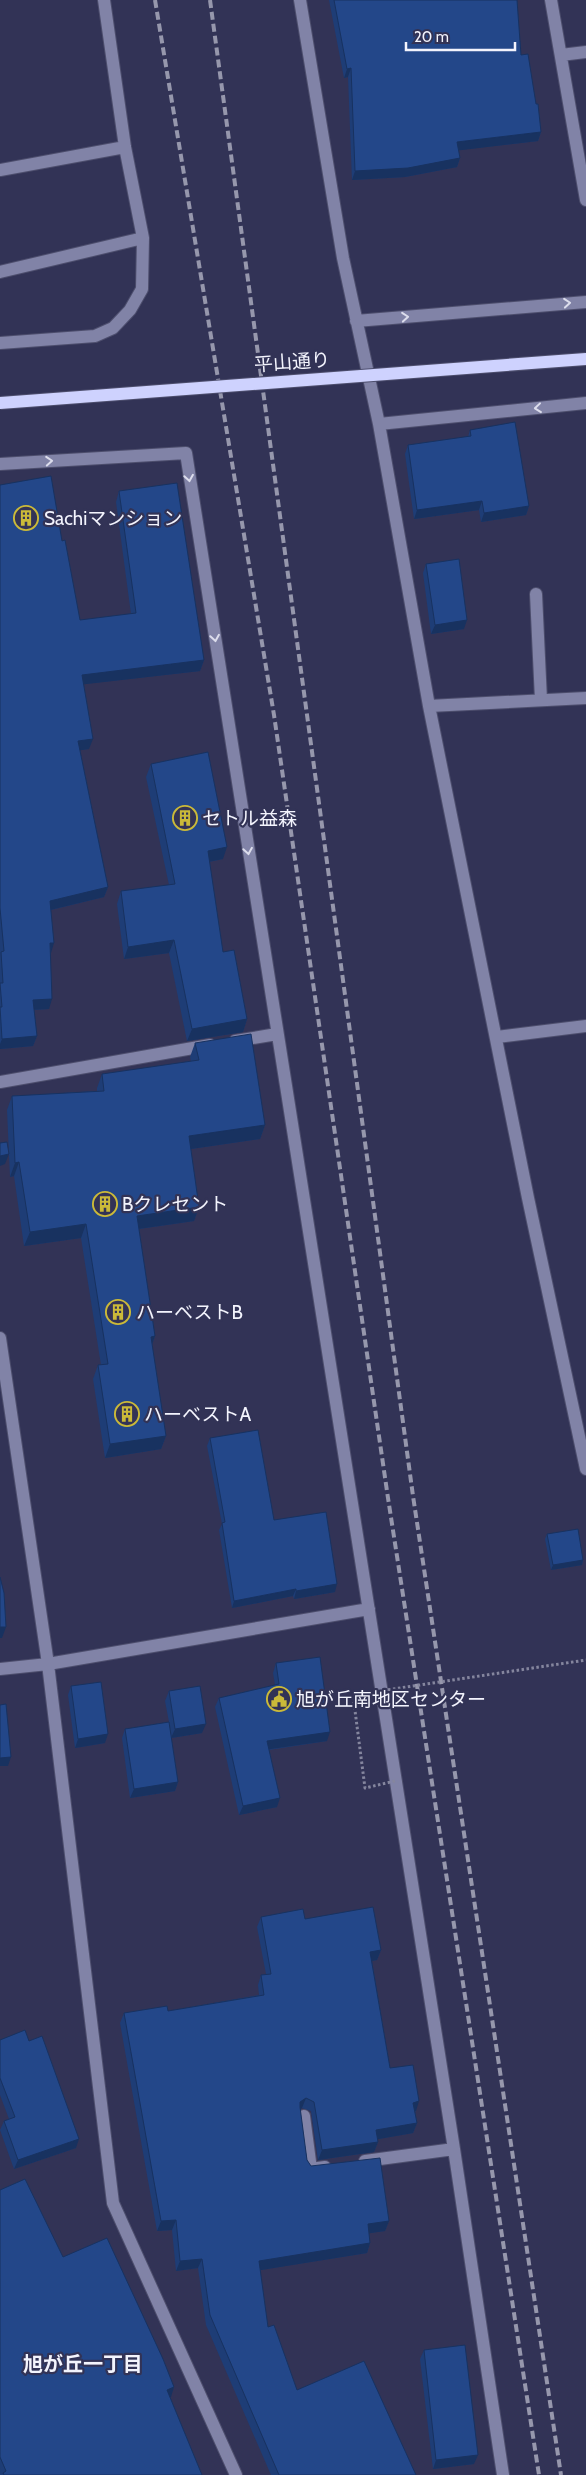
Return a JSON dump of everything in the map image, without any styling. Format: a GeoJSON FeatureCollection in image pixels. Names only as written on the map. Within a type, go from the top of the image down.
{"type":"FeatureCollection","features":[{"type":"Feature","properties":{"kind":"main road","name":"平山通り"},"geometry":{"type":"LineString","coordinates":[[0,403],[586,359]]}},
{"type":"Feature","properties":{"kind":"street"},"geometry":{"type":"LineString","coordinates":[[0,343],[95,336],[113,328],[130,310],[142,289],[143,238],[125,147],[104,0]]}},
{"type":"Feature","properties":{"kind":"street"},"geometry":{"type":"LineString","coordinates":[[300,0],[343,258],[379,424],[430,706],[528,1198],[581,1424],[586,1469]]}},
{"type":"Feature","properties":{"kind":"street"},"geometry":{"type":"LineString","coordinates":[[552,0],[586,200]]}},
{"type":"Feature","properties":{"kind":"street"},"geometry":{"type":"LineString","coordinates":[[561,55],[586,52]]}},
{"type":"Feature","properties":{"kind":"street"},"geometry":{"type":"LineString","coordinates":[[0,170],[125,147]]}},
{"type":"Feature","properties":{"kind":"street"},"geometry":{"type":"LineString","coordinates":[[0,272],[143,238]]}},
{"type":"Feature","properties":{"kind":"street"},"geometry":{"type":"LineString","coordinates":[[356,321],[586,302]]}},
{"type":"Feature","properties":{"kind":"street"},"geometry":{"type":"LineString","coordinates":[[379,424],[586,403]]}},
{"type":"Feature","properties":{"kind":"street"},"geometry":{"type":"LineString","coordinates":[[0,464],[186,453],[454,2149],[503,2475]]}},
{"type":"Feature","properties":{"kind":"street"},"geometry":{"type":"LineString","coordinates":[[536,594],[541,700]]}},
{"type":"Feature","properties":{"kind":"street"},"geometry":{"type":"LineString","coordinates":[[430,706],[586,698]]}},
{"type":"Feature","properties":{"kind":"street"},"geometry":{"type":"LineString","coordinates":[[497,1037],[586,1026]]}},
{"type":"Feature","properties":{"kind":"street"},"geometry":{"type":"LineString","coordinates":[[0,1082],[277,1034]]}},
{"type":"Feature","properties":{"kind":"street"},"geometry":{"type":"LineString","coordinates":[[0,1338],[4,1393],[48,1664],[113,2203],[236,2475]]}},
{"type":"Feature","properties":{"kind":"street"},"geometry":{"type":"LineString","coordinates":[[0,1669],[48,1664],[369,1609]]}},
{"type":"Feature","properties":{"kind":"street"},"geometry":{"type":"LineString","coordinates":[[304,2116],[311,2169],[454,2149]]}},
{"type":"Feature","properties":{"kind":"path"},"geometry":{"type":"LineString","coordinates":[[395,1781],[365,1788],[353,1695],[586,1660]]}},
{"type":"Feature","properties":{"kind":"building"},"geometry":{"type":"Polygon","coordinates":[[[334,0],[517,0],[521,55],[528,54],[536,104],[538,104],[541,132],[457,142],[460,158],[408,168],[355,171],[351,68],[347,69],[334,0]]]}},
{"type":"Feature","properties":{"kind":"building"},"geometry":{"type":"Polygon","coordinates":[[[515,422],[529,506],[484,513],[482,501],[417,510],[408,445],[471,436],[470,430],[515,422]]]}},
{"type":"Feature","properties":{"kind":"building"},"geometry":{"type":"Polygon","coordinates":[[[51,476],[62,541],[65,540],[80,620],[136,613],[119,491],[177,483],[204,660],[82,675],[93,739],[78,741],[108,887],[50,901],[54,943],[50,943],[52,999],[33,1000],[37,1036],[2,1039],[0,983],[3,983],[1,952],[4,951],[0,908],[0,485],[51,476]]]}},
{"type":"Feature","properties":{"kind":"building"},"geometry":{"type":"Polygon","coordinates":[[[459,559],[467,620],[435,625],[426,564],[459,559]]]}},
{"type":"Feature","properties":{"kind":"building"},"geometry":{"type":"Polygon","coordinates":[[[208,752],[227,847],[208,851],[223,952],[234,950],[247,1019],[192,1029],[174,940],[128,947],[121,891],[175,884],[151,764],[208,752]]]}},
{"type":"Feature","properties":{"kind":"building"},"geometry":{"type":"Polygon","coordinates":[[[251,1034],[265,1125],[189,1136],[199,1207],[137,1216],[155,1336],[151,1337],[166,1436],[110,1444],[98,1365],[108,1364],[86,1224],[30,1232],[19,1162],[15,1163],[12,1096],[104,1091],[102,1074],[199,1060],[195,1043],[251,1034]]]}},
{"type":"Feature","properties":{"kind":"building"},"geometry":{"type":"Polygon","coordinates":[[[7,1142],[9,1154],[0,1156],[0,1143],[7,1142]]]}},
{"type":"Feature","properties":{"kind":"building"},"geometry":{"type":"Polygon","coordinates":[[[258,1430],[274,1520],[326,1512],[337,1584],[296,1591],[296,1589],[234,1601],[222,1523],[225,1522],[210,1438],[258,1430]]]}},
{"type":"Feature","properties":{"kind":"building"},"geometry":{"type":"Polygon","coordinates":[[[578,1529],[583,1560],[553,1565],[547,1534],[578,1529]]]}},
{"type":"Feature","properties":{"kind":"building"},"geometry":{"type":"Polygon","coordinates":[[[0,1577],[4,1593],[6,1627],[0,1627],[0,1577]]]}},
{"type":"Feature","properties":{"kind":"building"},"geometry":{"type":"Polygon","coordinates":[[[320,1657],[330,1732],[267,1741],[280,1798],[243,1806],[219,1698],[279,1684],[276,1663],[320,1657]]]}},
{"type":"Feature","properties":{"kind":"building"},"geometry":{"type":"Polygon","coordinates":[[[101,1682],[108,1734],[78,1739],[71,1686],[101,1682]]]}},
{"type":"Feature","properties":{"kind":"building"},"geometry":{"type":"Polygon","coordinates":[[[200,1686],[206,1724],[175,1729],[169,1691],[200,1686]]]}},
{"type":"Feature","properties":{"kind":"building"},"geometry":{"type":"Polygon","coordinates":[[[6,1704],[11,1757],[0,1758],[0,1705],[6,1704]]]}},
{"type":"Feature","properties":{"kind":"building"},"geometry":{"type":"Polygon","coordinates":[[[169,1722],[178,1782],[134,1789],[125,1729],[169,1722]]]}},
{"type":"Feature","properties":{"kind":"building"},"geometry":{"type":"Polygon","coordinates":[[[373,1907],[381,1950],[370,1952],[390,2068],[413,2065],[419,2101],[413,2103],[417,2123],[376,2130],[378,2142],[322,2150],[314,2102],[306,2098],[300,2102],[300,2107],[307,2160],[311,2166],[380,2158],[389,2221],[368,2224],[370,2243],[259,2261],[268,2327],[274,2325],[297,2390],[364,2361],[416,2475],[279,2475],[210,2315],[202,2259],[180,2261],[176,2220],[161,2221],[124,2013],[167,2006],[168,2011],[264,1995],[261,1975],[271,1974],[261,1917],[303,1909],[305,1919],[373,1907]]]}},
{"type":"Feature","properties":{"kind":"building"},"geometry":{"type":"Polygon","coordinates":[[[25,2030],[29,2041],[42,2036],[79,2139],[18,2160],[4,2121],[15,2117],[0,2078],[0,2040],[25,2030]]]}},
{"type":"Feature","properties":{"kind":"building"},"geometry":{"type":"Polygon","coordinates":[[[25,2179],[63,2257],[107,2238],[163,2359],[174,2387],[167,2390],[202,2475],[4,2475],[3,2473],[6,2471],[0,2457],[0,2190],[25,2179]]]}},
{"type":"Feature","properties":{"kind":"building"},"geometry":{"type":"Polygon","coordinates":[[[465,2345],[478,2455],[436,2460],[424,2350],[465,2345]]]}},
{"type":"Feature","properties":{"kind":"railway"},"geometry":{"type":"LineString","coordinates":[[155,0],[274,715],[388,1498],[539,2475]]}},
{"type":"Feature","properties":{"kind":"railway"},"geometry":{"type":"LineString","coordinates":[[210,0],[413,1496],[561,2475]]}},
{"type":"Feature","properties":{"kind":"place","name":"Sachiマンション"},"geometry":{"type":"Point","coordinates":[26,518]}},
{"type":"Feature","properties":{"kind":"place","name":"セトル益森"},"geometry":{"type":"Point","coordinates":[185,818]}},
{"type":"Feature","properties":{"kind":"place","name":"Bクレセント"},"geometry":{"type":"Point","coordinates":[105,1204]}},
{"type":"Feature","properties":{"kind":"place","name":"ハーベストB"},"geometry":{"type":"Point","coordinates":[118,1312]}},
{"type":"Feature","properties":{"kind":"place","name":"ハーベストA"},"geometry":{"type":"Point","coordinates":[127,1414]}},
{"type":"Feature","properties":{"kind":"place","name":"旭が丘南地区センター"},"geometry":{"type":"Point","coordinates":[279,1699]}},
{"type":"Feature","properties":{"kind":"district","name":"旭が丘一丁目"},"geometry":{"type":"Point","coordinates":[83,2364]}}]}
